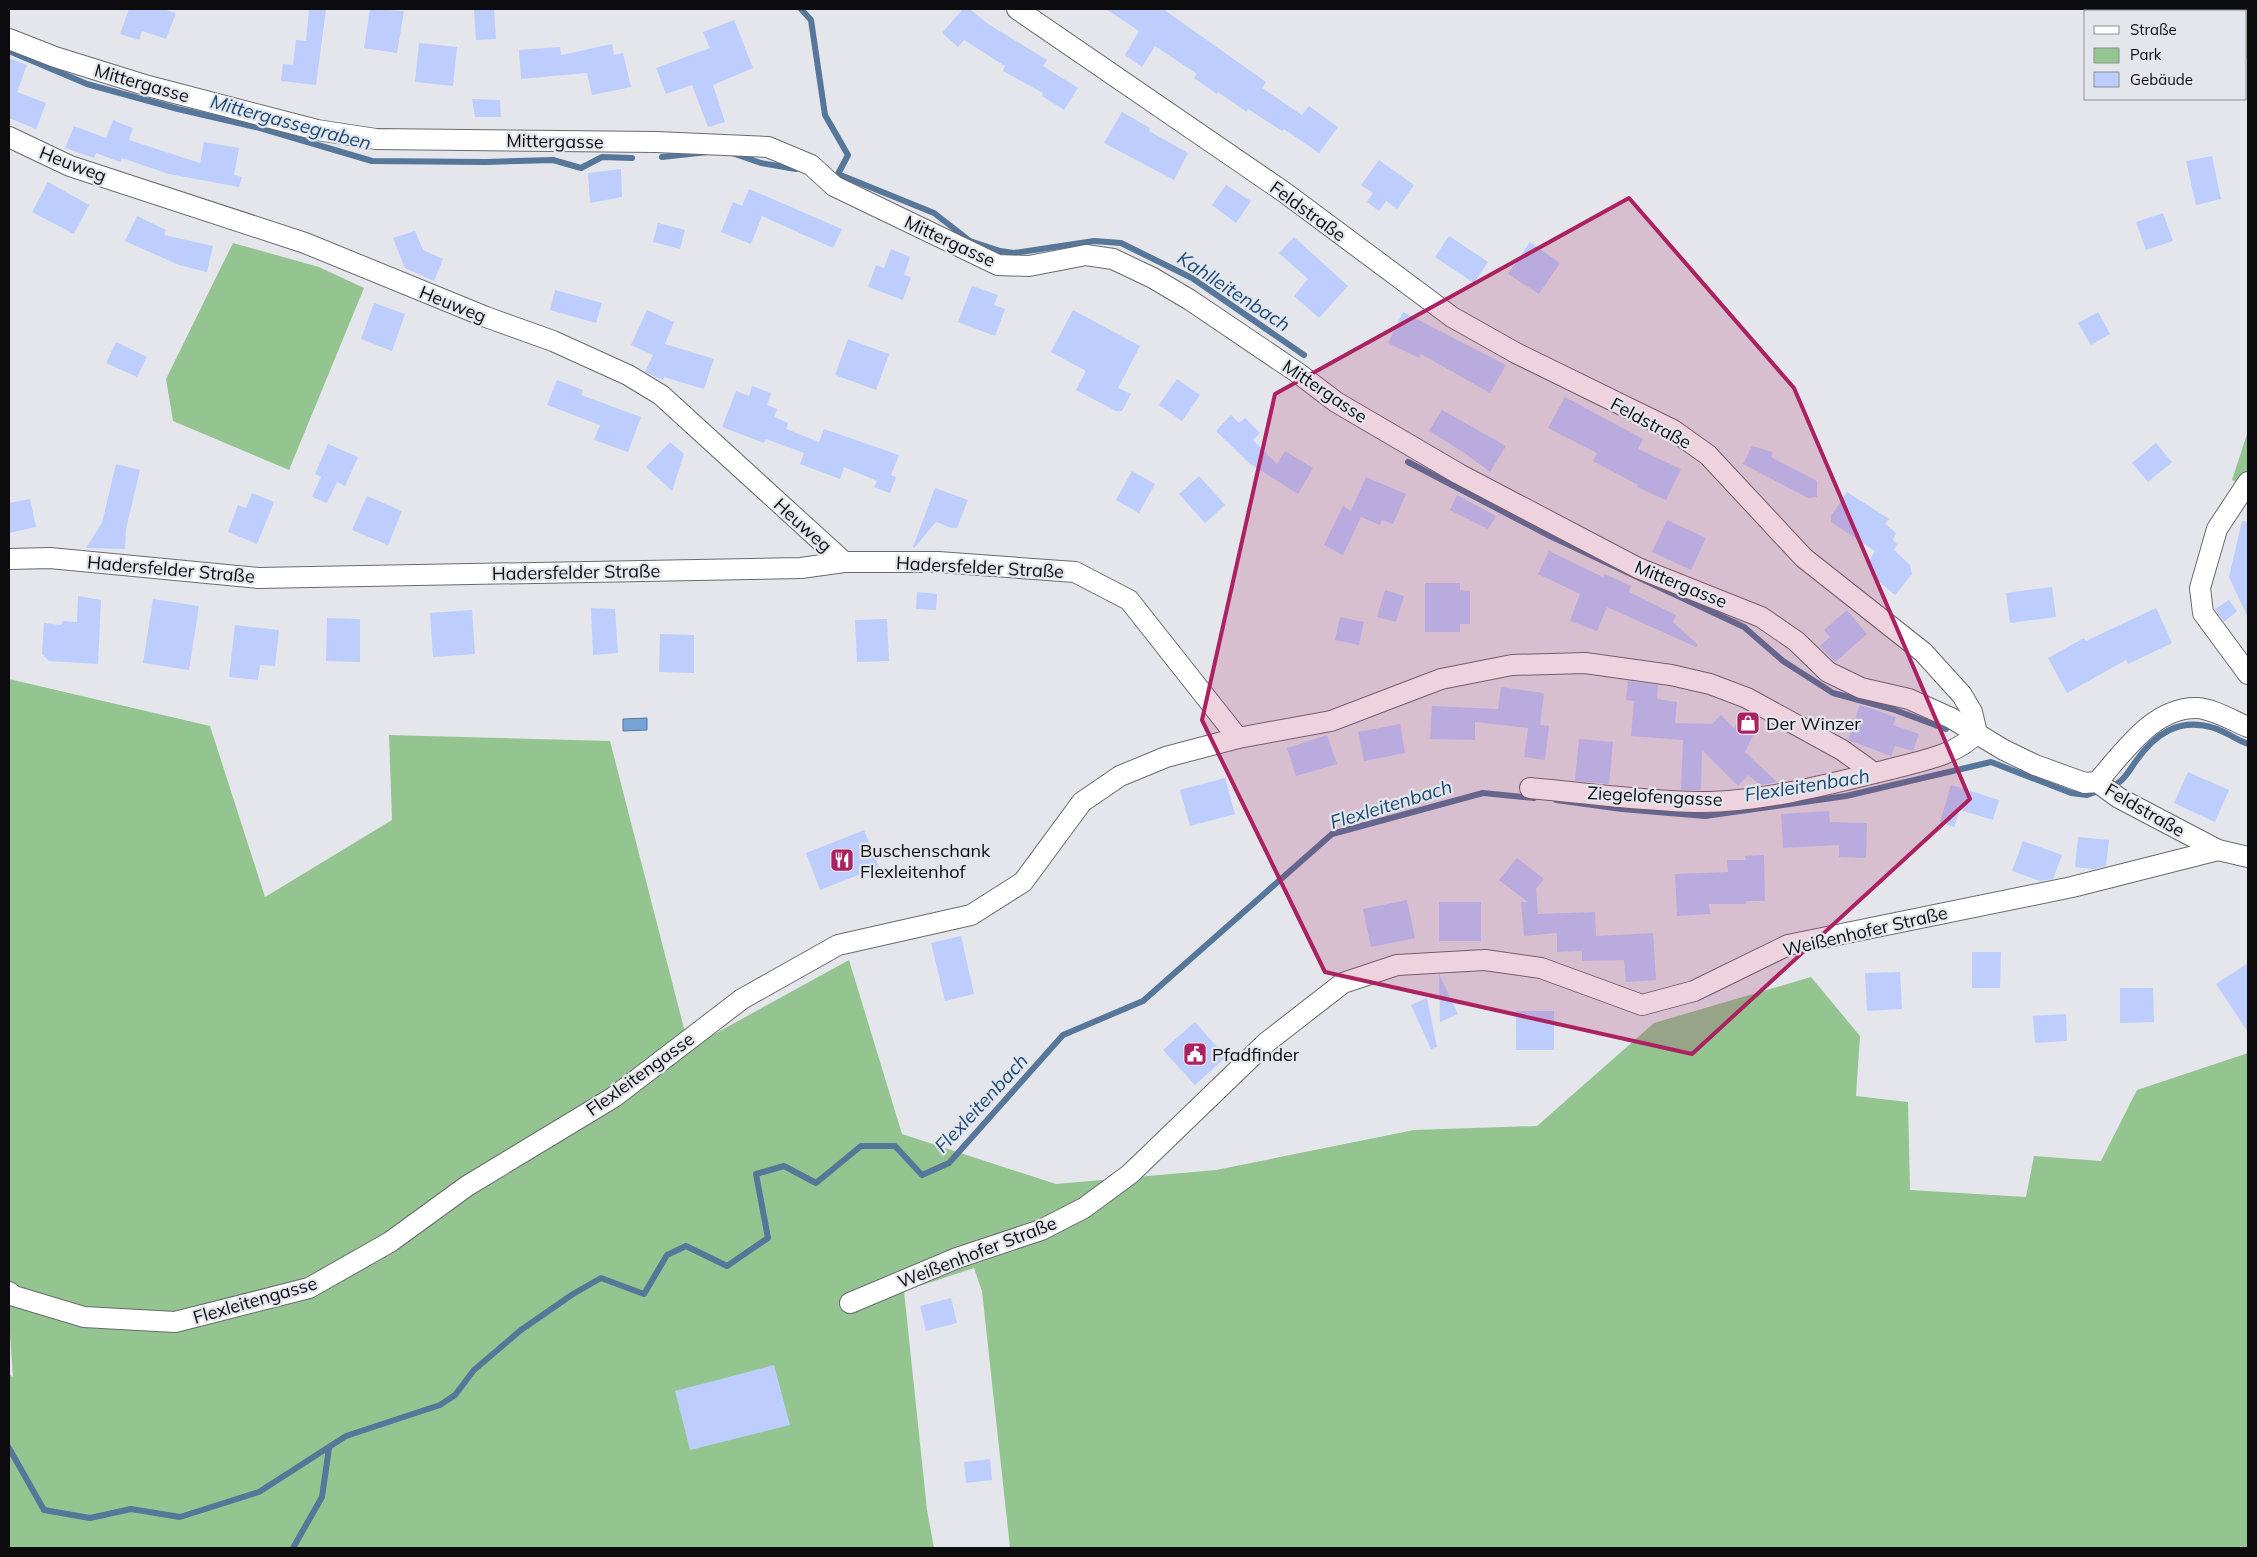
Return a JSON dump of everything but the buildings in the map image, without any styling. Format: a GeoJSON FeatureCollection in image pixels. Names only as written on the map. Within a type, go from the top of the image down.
{"type":"FeatureCollection","features":[{"type":"Feature","properties":{"kind":"street","name":"Feldstraße"},"geometry":{"type":"LineString","coordinates":[[1017,9],[1284,192],[1452,318],[1516,353],[1673,430],[1708,455],[1804,558],[1923,652],[1962,695],[1972,712],[1977,733],[2004,750],[2043,769],[2085,783],[2097,782],[2116,795],[2218,850],[2248,857]]}},
{"type":"Feature","properties":{"kind":"street","name":"Mittergasse"},"geometry":{"type":"LineString","coordinates":[[9,39],[55,57],[158,89],[317,130],[376,140],[656,142],[768,147],[811,165],[834,186],[998,265],[1029,266],[1086,255],[1113,259],[1153,278],[1190,300],[1298,373],[1336,402],[1459,474],[1638,568],[1761,617],[1796,641],[1828,672],[1861,688],[1909,699],[1977,733]]}},
{"type":"Feature","properties":{"kind":"street","name":"Heuweg"},"geometry":{"type":"LineString","coordinates":[[9,137],[70,166],[305,243],[477,314],[553,341],[628,375],[661,395],[844,562]]}},
{"type":"Feature","properties":{"kind":"street"},"geometry":{"type":"LineString","coordinates":[[2248,482],[2217,529],[2200,588],[2202,614],[2248,674]]}},
{"type":"Feature","properties":{"kind":"street","name":"Hadersfelder Straße"},"geometry":{"type":"LineString","coordinates":[[9,560],[50,558],[258,578],[801,568],[844,562],[938,562],[1075,572],[1129,600],[1238,738]]}},
{"type":"Feature","properties":{"kind":"street"},"geometry":{"type":"LineString","coordinates":[[1238,738],[1331,721],[1441,680],[1512,665],[1586,662],[1672,675],[1710,684],[1747,698],[1842,750],[1874,773]]}},
{"type":"Feature","properties":{"kind":"street"},"geometry":{"type":"LineString","coordinates":[[2097,782],[2151,724],[2175,711],[2199,708],[2248,727]]}},
{"type":"Feature","properties":{"kind":"street","name":"Ziegelofengasse"},"geometry":{"type":"LineString","coordinates":[[1530,788],[1697,802],[1743,800],[1823,785],[1942,755],[1970,741],[1977,733]]}},
{"type":"Feature","properties":{"kind":"street","name":"Flexleitengasse"},"geometry":{"type":"LineString","coordinates":[[9,1292],[14,1296],[84,1317],[175,1322],[309,1288],[390,1242],[467,1186],[614,1097],[742,999],[838,945],[971,915],[1022,882],[1082,802],[1120,776],[1166,757],[1238,738]]}},
{"type":"Feature","properties":{"kind":"street","name":"Weißenhofer Straße"},"geometry":{"type":"LineString","coordinates":[[850,1303],[957,1258],[1041,1230],[1084,1208],[1130,1174],[1267,1042],[1343,983],[1397,965],[1485,960],[1541,968],[1642,1005],[1694,990],[1788,945],[2097,882],[2218,850]]}},
{"type":"Feature","properties":{"kind":"highlighted area"},"geometry":{"type":"Polygon","coordinates":[[[1629,198],[1794,388],[1970,799],[1692,1054],[1325,972],[1202,720],[1275,394],[1629,198]]]}},
{"type":"Feature","properties":{"kind":"green space"},"geometry":{"type":"Polygon","coordinates":[[[2248,9],[2248,61],[2247,10],[2211,10],[2248,9]]]}},
{"type":"Feature","properties":{"kind":"green space"},"geometry":{"type":"Polygon","coordinates":[[[233,243],[319,267],[364,288],[289,470],[173,421],[166,379],[233,243]]]}},
{"type":"Feature","properties":{"kind":"green space"},"geometry":{"type":"Polygon","coordinates":[[[2248,431],[2248,488],[2232,480],[2248,431]]]}},
{"type":"Feature","properties":{"kind":"green space"},"geometry":{"type":"Polygon","coordinates":[[[9,679],[210,726],[265,897],[392,820],[389,735],[610,741],[689,1048],[849,960],[902,1134],[1056,1184],[1216,1170],[1414,1130],[1537,1126],[1654,1023],[1811,977],[1860,1036],[1856,1096],[1908,1102],[1910,1190],[2026,1197],[2034,1156],[2101,1161],[2137,1090],[2248,1053],[2248,1548],[1010,1548],[982,1291],[974,1268],[904,1291],[927,1510],[934,1548],[9,1548],[9,1374],[13,1377],[9,1319],[9,679]]]}},
{"type":"Feature","properties":{"kind":"water"},"geometry":{"type":"Polygon","coordinates":[[[647,718],[647,730],[623,731],[623,719],[647,718]]]}},
{"type":"Feature","properties":{"kind":"waterway","name":"Kahlleitenbach"},"geometry":{"type":"LineString","coordinates":[[801,9],[811,20],[825,115],[848,155],[838,174],[934,213],[970,241],[1000,251],[1014,253],[1094,241],[1121,243],[1192,278],[1304,355]]}},
{"type":"Feature","properties":{"kind":"waterway","name":"Mittergassegraben"},"geometry":{"type":"LineString","coordinates":[[9,51],[87,84],[178,109],[260,128],[372,161],[485,162],[553,160],[581,168],[602,157],[632,158]]}},
{"type":"Feature","properties":{"kind":"waterway","name":"Mittergassegraben"},"geometry":{"type":"LineString","coordinates":[[662,157],[708,152]]}},
{"type":"Feature","properties":{"kind":"waterway","name":"Mittergassegraben"},"geometry":{"type":"LineString","coordinates":[[732,153],[761,163],[796,169]]}},
{"type":"Feature","properties":{"kind":"waterway"},"geometry":{"type":"LineString","coordinates":[[1408,462],[1550,536],[1744,627],[1783,661],[1833,693],[1892,709],[1946,729]]}},
{"type":"Feature","properties":{"kind":"waterway","name":"Kahlleitenbach"},"geometry":{"type":"LineString","coordinates":[[2110,787],[2122,780],[2151,743],[2169,730],[2179,726],[2201,725],[2214,728],[2248,744]]}},
{"type":"Feature","properties":{"kind":"waterway","name":"Flexleitenbach"},"geometry":{"type":"LineString","coordinates":[[1556,800],[1622,809],[1705,816],[1846,796],[1991,762],[2071,793],[2087,795],[2101,790]]}},
{"type":"Feature","properties":{"kind":"waterway","name":"Flexleitenbach"},"geometry":{"type":"LineString","coordinates":[[9,1448],[44,1510],[90,1518],[131,1509],[180,1517],[259,1492],[346,1436],[440,1405],[455,1395],[474,1370],[521,1330],[573,1294],[601,1278],[644,1294],[667,1255],[686,1246],[727,1266],[768,1238],[756,1174],[784,1166],[816,1183],[861,1146],[895,1146],[922,1175],[949,1163],[1063,1035],[1143,1001],[1332,834],[1483,793],[1534,798]]}},
{"type":"Feature","properties":{"kind":"waterway"},"geometry":{"type":"LineString","coordinates":[[293,1548],[322,1497],[329,1448]]}},
{"type":"Feature","properties":{"kind":"place","name":"Der Winzer"},"geometry":{"type":"Point","coordinates":[1748,723]}},
{"type":"Feature","properties":{"kind":"place","name":"Buschenschank Flexleitenhof"},"geometry":{"type":"Point","coordinates":[842,860]}},
{"type":"Feature","properties":{"kind":"place","name":"Pfadfinder"},"geometry":{"type":"Point","coordinates":[1195,1054]}}]}
